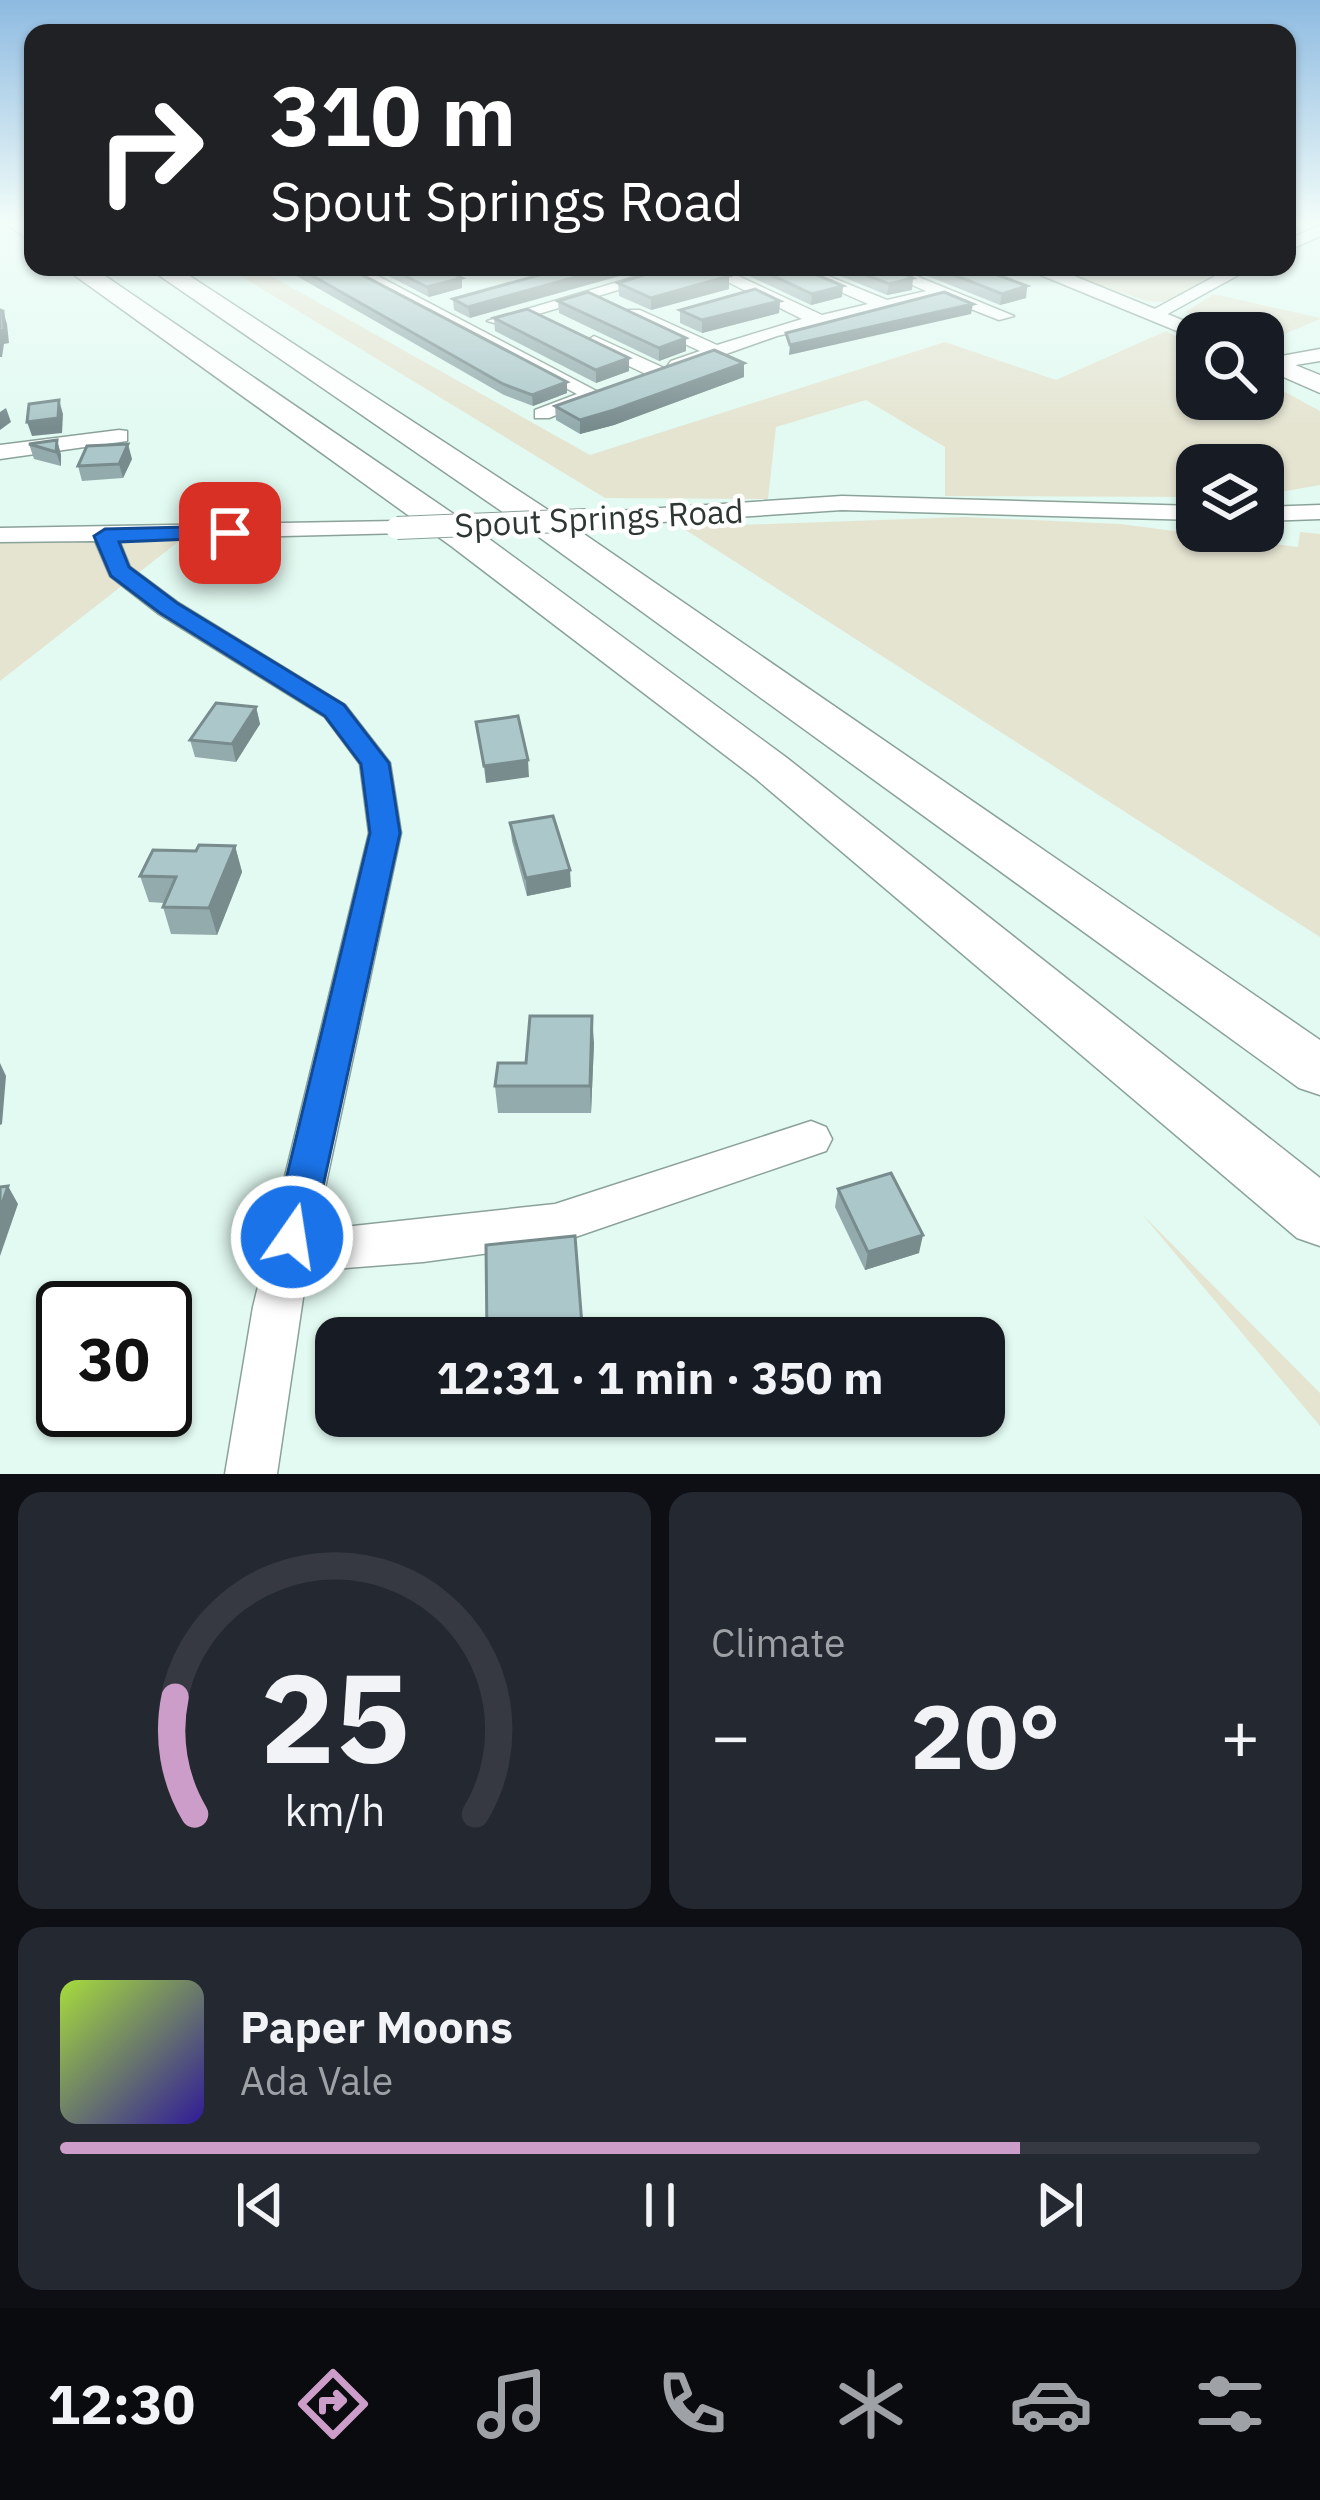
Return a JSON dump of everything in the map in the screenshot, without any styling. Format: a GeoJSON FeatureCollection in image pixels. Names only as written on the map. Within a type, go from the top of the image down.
{"type":"FeatureCollection","features":[{"type":"Feature","properties":{"kind":"highway"},"geometry":{"type":"LineString","coordinates":[[108,290],[464,538],[771,768],[1320,1217]]}},
{"type":"Feature","properties":{"kind":"highway"},"geometry":{"type":"LineString","coordinates":[[193,290],[552,529],[1320,1071]]}},
{"type":"Feature","properties":{"kind":"main road"},"geometry":{"type":"LineString","coordinates":[[1093,290],[1176,322]]}},
{"type":"Feature","properties":{"kind":"main road"},"geometry":{"type":"LineString","coordinates":[[1284,369],[1320,385]]}},
{"type":"Feature","properties":{"kind":"street"},"geometry":{"type":"LineString","coordinates":[[391,290],[467,329],[608,390]]}},
{"type":"Feature","properties":{"kind":"street"},"geometry":{"type":"LineString","coordinates":[[467,329],[605,290]]}},
{"type":"Feature","properties":{"kind":"street"},"geometry":{"type":"LineString","coordinates":[[737,296],[759,290],[820,321]]}},
{"type":"Feature","properties":{"kind":"street"},"geometry":{"type":"LineString","coordinates":[[846,290],[889,308]]}},
{"type":"Feature","properties":{"kind":"street"},"geometry":{"type":"LineString","coordinates":[[939,290],[1005,316]]}},
{"type":"Feature","properties":{"kind":"street"},"geometry":{"type":"LineString","coordinates":[[1156,313],[1201,290]]}},
{"type":"Feature","properties":{"kind":"street"},"geometry":{"type":"LineString","coordinates":[[542,414],[716,351],[945,292]]}},
{"type":"Feature","properties":{"kind":"street"},"geometry":{"type":"LineString","coordinates":[[590,294],[716,351]]}},
{"type":"Feature","properties":{"kind":"street"},"geometry":{"type":"LineString","coordinates":[[426,308],[447,302]]}},
{"type":"Feature","properties":{"kind":"street"},"geometry":{"type":"LineString","coordinates":[[530,311],[551,322]]}},
{"type":"Feature","properties":{"kind":"street"},"geometry":{"type":"LineString","coordinates":[[650,321],[671,315]]}},
{"type":"Feature","properties":{"kind":"street"},"geometry":{"type":"LineString","coordinates":[[572,332],[657,372]]}},
{"type":"Feature","properties":{"kind":"street"},"geometry":{"type":"LineString","coordinates":[[1284,359],[1320,355]]}},
{"type":"Feature","properties":{"kind":"street"},"geometry":{"type":"LineString","coordinates":[[0,452],[119,436]]}},
{"type":"Feature","properties":{"kind":"street","name":"Spout Springs Road"},"geometry":{"type":"LineString","coordinates":[[0,535],[397,528],[842,503],[1176,512]]}},
{"type":"Feature","properties":{"kind":"street"},"geometry":{"type":"LineString","coordinates":[[1284,513],[1320,512]]}},
{"type":"Feature","properties":{"kind":"street"},"geometry":{"type":"LineString","coordinates":[[105,536],[119,571],[168,608],[335,711],[375,763],[385,833],[289,1252],[251,1474]]}},
{"type":"Feature","properties":{"kind":"street"},"geometry":{"type":"LineString","coordinates":[[289,1252],[441,1240],[555,1224],[811,1139]]}},
{"type":"Feature","properties":{"kind":"green space"},"geometry":{"type":"Polygon","coordinates":[[[263,290],[296,290],[590,455],[945,342],[1056,380],[1166,331],[1176,336],[1176,420],[1284,420],[1284,391],[1320,411],[1320,485],[1284,491],[1284,444],[1176,444],[1176,497],[945,496],[945,447],[866,400],[776,427],[768,499],[605,498],[263,290]]]}},
{"type":"Feature","properties":{"kind":"green space"},"geometry":{"type":"Polygon","coordinates":[[[1114,290],[1187,290],[1164,302],[1114,290]]]}},
{"type":"Feature","properties":{"kind":"green space"},"geometry":{"type":"Polygon","coordinates":[[[1214,294],[1320,319],[1284,334],[1284,312],[1185,312],[1214,294]]]}},
{"type":"Feature","properties":{"kind":"green space"},"geometry":{"type":"Polygon","coordinates":[[[965,517],[1120,524],[1176,531],[1176,552],[1284,552],[1284,545],[1298,547],[1300,532],[1320,534],[1320,937],[681,527],[965,517]]]}},
{"type":"Feature","properties":{"kind":"green space"},"geometry":{"type":"Polygon","coordinates":[[[0,530],[192,531],[0,681],[0,530]]]}},
{"type":"Feature","properties":{"kind":"green space"},"geometry":{"type":"Polygon","coordinates":[[[1142,1214],[1320,1393],[1320,1426],[1142,1214]]]}},
{"type":"Feature","properties":{"kind":"building"},"geometry":{"type":"Polygon","coordinates":[[[337,290],[391,290],[567,382],[532,395],[503,384],[337,290]]]}},
{"type":"Feature","properties":{"kind":"building"},"geometry":{"type":"Polygon","coordinates":[[[486,290],[530,290],[468,307],[453,299],[486,290]]]}},
{"type":"Feature","properties":{"kind":"building"},"geometry":{"type":"Polygon","coordinates":[[[633,290],[680,290],[651,298],[633,290]]]}},
{"type":"Feature","properties":{"kind":"building"},"geometry":{"type":"Polygon","coordinates":[[[752,290],[780,301],[702,320],[680,310],[752,290]]]}},
{"type":"Feature","properties":{"kind":"building"},"geometry":{"type":"Polygon","coordinates":[[[588,292],[686,338],[659,348],[558,301],[588,292]]]}},
{"type":"Feature","properties":{"kind":"building"},"geometry":{"type":"Polygon","coordinates":[[[944,292],[973,304],[790,345],[786,333],[944,292]]]}},
{"type":"Feature","properties":{"kind":"building"},"geometry":{"type":"Polygon","coordinates":[[[527,309],[629,358],[596,370],[494,318],[527,309]]]}},
{"type":"Feature","properties":{"kind":"building"},"geometry":{"type":"Polygon","coordinates":[[[714,350],[744,363],[580,420],[555,406],[714,350]]]}},
{"type":"Feature","properties":{"kind":"building"},"geometry":{"type":"Polygon","coordinates":[[[59,400],[58,418],[27,422],[29,404],[59,400]]]}},
{"type":"Feature","properties":{"kind":"building"},"geometry":{"type":"Polygon","coordinates":[[[57,440],[56,452],[29,444],[57,440]]]}},
{"type":"Feature","properties":{"kind":"building"},"geometry":{"type":"Polygon","coordinates":[[[128,444],[119,464],[78,466],[87,446],[128,444]]]}},
{"type":"Feature","properties":{"kind":"building"},"geometry":{"type":"Polygon","coordinates":[[[216,703],[256,707],[232,744],[190,740],[216,703]]]}},
{"type":"Feature","properties":{"kind":"building"},"geometry":{"type":"Polygon","coordinates":[[[518,716],[528,760],[484,766],[476,722],[518,716]]]}},
{"type":"Feature","properties":{"kind":"building"},"geometry":{"type":"Polygon","coordinates":[[[553,816],[570,870],[526,878],[510,823],[553,816]]]}},
{"type":"Feature","properties":{"kind":"building"},"geometry":{"type":"Polygon","coordinates":[[[199,845],[235,846],[209,908],[163,907],[176,877],[140,876],[153,850],[196,851],[199,845]]]}},
{"type":"Feature","properties":{"kind":"building"},"geometry":{"type":"Polygon","coordinates":[[[530,1016],[592,1016],[590,1086],[495,1086],[498,1063],[526,1063],[530,1016]]]}},
{"type":"Feature","properties":{"kind":"building"},"geometry":{"type":"Polygon","coordinates":[[[891,1173],[923,1235],[868,1252],[838,1189],[891,1173]]]}},
{"type":"Feature","properties":{"kind":"building"},"geometry":{"type":"Polygon","coordinates":[[[8,1186],[0,1210],[0,1187],[8,1186]]]}},
{"type":"Feature","properties":{"kind":"building"},"geometry":{"type":"Polygon","coordinates":[[[575,1236],[581,1317],[487,1317],[486,1245],[575,1236]]]}},
{"type":"Feature","properties":{"kind":"route"},"geometry":{"type":"LineString","coordinates":[[230,533],[105,536],[119,571],[168,608],[335,711],[375,763],[385,833],[292,1237]]}}]}
